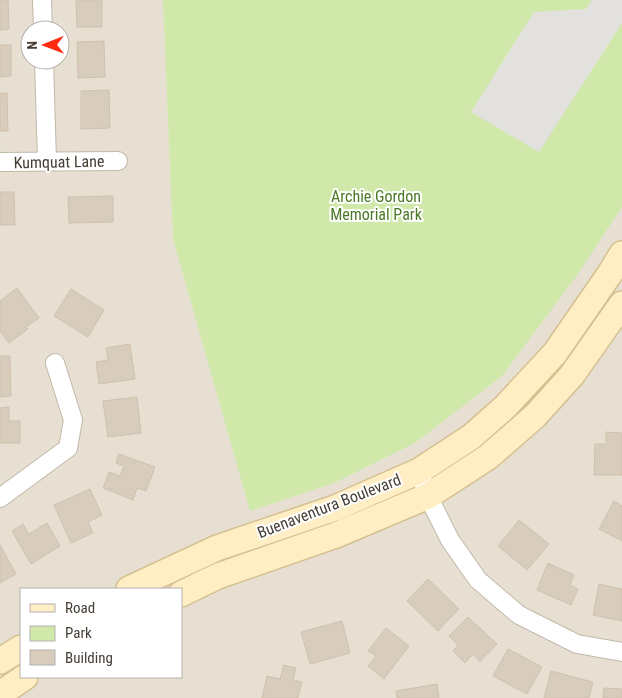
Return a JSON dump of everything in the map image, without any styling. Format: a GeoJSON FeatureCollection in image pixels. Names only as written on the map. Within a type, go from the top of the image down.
{"type":"FeatureCollection","features":[{"type":"Feature","properties":{"kind":"main road","name":"Buenaventura Boulevard"},"geometry":{"type":"LineString","coordinates":[[130,588],[217,548],[336,508],[419,472],[470,437],[505,407],[556,354],[622,254]]}},
{"type":"Feature","properties":{"kind":"main road","name":"Buenaventura Boulevard"},"geometry":{"type":"LineString","coordinates":[[182,594],[218,576],[336,535],[428,496],[488,457],[535,416],[572,375],[622,304]]}},
{"type":"Feature","properties":{"kind":"main road"},"geometry":{"type":"LineString","coordinates":[[0,661],[20,649]]}},
{"type":"Feature","properties":{"kind":"main road"},"geometry":{"type":"LineString","coordinates":[[0,694],[24,678]]}},
{"type":"Feature","properties":{"kind":"street"},"geometry":{"type":"LineString","coordinates":[[42,0],[43,20]]}},
{"type":"Feature","properties":{"kind":"street"},"geometry":{"type":"LineString","coordinates":[[44,70],[47,162]]}},
{"type":"Feature","properties":{"kind":"street","name":"Kumquat Lane"},"geometry":{"type":"LineString","coordinates":[[0,162],[118,161]]}},
{"type":"Feature","properties":{"kind":"street"},"geometry":{"type":"LineString","coordinates":[[0,498],[68,448],[73,420],[55,363]]}},
{"type":"Feature","properties":{"kind":"street"},"geometry":{"type":"LineString","coordinates":[[419,472],[428,496],[450,540],[478,580],[519,615],[577,644],[622,652]]}},
{"type":"Feature","properties":{"kind":"shaded area"},"geometry":{"type":"Polygon","coordinates":[[[0,0],[622,0],[622,698],[0,698],[0,0]]]}},
{"type":"Feature","properties":{"kind":"shaded area"},"geometry":{"type":"Polygon","coordinates":[[[592,0],[622,0],[622,23],[539,152],[471,112],[534,12],[586,9],[592,0]]]}},
{"type":"Feature","properties":{"kind":"green space","name":"Archie Gordon Memorial Park"},"geometry":{"type":"Polygon","coordinates":[[[163,0],[622,0],[622,207],[575,278],[502,376],[415,443],[334,483],[250,511],[173,239],[163,0]]]}},
{"type":"Feature","properties":{"kind":"building"},"geometry":{"type":"Polygon","coordinates":[[[0,0],[8,0],[9,29],[0,30],[0,0]]]}},
{"type":"Feature","properties":{"kind":"building"},"geometry":{"type":"Polygon","coordinates":[[[76,0],[102,0],[102,27],[77,27],[76,0]]]}},
{"type":"Feature","properties":{"kind":"building"},"geometry":{"type":"Polygon","coordinates":[[[104,41],[105,77],[78,78],[77,42],[104,41]]]}},
{"type":"Feature","properties":{"kind":"building"},"geometry":{"type":"Polygon","coordinates":[[[0,45],[11,45],[11,76],[0,77],[0,45]]]}},
{"type":"Feature","properties":{"kind":"building"},"geometry":{"type":"Polygon","coordinates":[[[109,90],[110,128],[81,129],[81,91],[109,90]]]}},
{"type":"Feature","properties":{"kind":"building"},"geometry":{"type":"Polygon","coordinates":[[[0,93],[7,93],[8,131],[0,131],[0,93]]]}},
{"type":"Feature","properties":{"kind":"building"},"geometry":{"type":"Polygon","coordinates":[[[0,192],[14,192],[15,225],[0,225],[0,192]]]}},
{"type":"Feature","properties":{"kind":"building"},"geometry":{"type":"Polygon","coordinates":[[[113,196],[113,222],[69,223],[68,197],[113,196]]]}},
{"type":"Feature","properties":{"kind":"building"},"geometry":{"type":"Polygon","coordinates":[[[17,288],[39,318],[9,343],[0,331],[0,301],[17,288]]]}},
{"type":"Feature","properties":{"kind":"building"},"geometry":{"type":"Polygon","coordinates":[[[71,289],[104,310],[88,337],[54,316],[71,289]]]}},
{"type":"Feature","properties":{"kind":"building"},"geometry":{"type":"Polygon","coordinates":[[[130,344],[135,379],[99,384],[96,362],[108,360],[106,348],[130,344]]]}},
{"type":"Feature","properties":{"kind":"building"},"geometry":{"type":"Polygon","coordinates":[[[0,356],[10,356],[11,396],[0,397],[0,356]]]}},
{"type":"Feature","properties":{"kind":"building"},"geometry":{"type":"Polygon","coordinates":[[[137,397],[141,433],[108,437],[103,401],[137,397]]]}},
{"type":"Feature","properties":{"kind":"building"},"geometry":{"type":"Polygon","coordinates":[[[9,407],[9,421],[20,421],[20,443],[0,443],[0,408],[9,407]]]}},
{"type":"Feature","properties":{"kind":"building"},"geometry":{"type":"Polygon","coordinates":[[[606,432],[622,433],[622,475],[594,475],[595,444],[606,444],[606,432]]]}},
{"type":"Feature","properties":{"kind":"building"},"geometry":{"type":"Polygon","coordinates":[[[119,454],[155,467],[146,491],[137,488],[133,500],[103,488],[109,472],[120,476],[124,466],[116,463],[119,454]]]}},
{"type":"Feature","properties":{"kind":"building"},"geometry":{"type":"Polygon","coordinates":[[[90,489],[102,515],[88,522],[93,533],[71,543],[54,505],[90,489]]]}},
{"type":"Feature","properties":{"kind":"building"},"geometry":{"type":"Polygon","coordinates":[[[614,501],[622,506],[622,541],[599,529],[614,501]]]}},
{"type":"Feature","properties":{"kind":"building"},"geometry":{"type":"Polygon","coordinates":[[[519,520],[549,544],[527,570],[498,546],[519,520]]]}},
{"type":"Feature","properties":{"kind":"building"},"geometry":{"type":"Polygon","coordinates":[[[47,523],[60,546],[31,564],[12,531],[23,524],[29,534],[47,523]]]}},
{"type":"Feature","properties":{"kind":"building"},"geometry":{"type":"Polygon","coordinates":[[[0,545],[16,574],[0,583],[0,545]]]}},
{"type":"Feature","properties":{"kind":"building"},"geometry":{"type":"Polygon","coordinates":[[[548,563],[574,575],[570,585],[578,589],[571,605],[537,590],[548,563]]]}},
{"type":"Feature","properties":{"kind":"building"},"geometry":{"type":"Polygon","coordinates":[[[428,579],[459,609],[438,631],[407,601],[428,579]]]}},
{"type":"Feature","properties":{"kind":"building"},"geometry":{"type":"Polygon","coordinates":[[[599,584],[622,589],[622,621],[593,615],[599,584]]]}},
{"type":"Feature","properties":{"kind":"building"},"geometry":{"type":"Polygon","coordinates":[[[468,617],[497,644],[480,661],[473,654],[465,663],[453,651],[458,645],[449,636],[468,617]]]}},
{"type":"Feature","properties":{"kind":"building"},"geometry":{"type":"Polygon","coordinates":[[[342,621],[350,653],[310,664],[301,632],[342,621]]]}},
{"type":"Feature","properties":{"kind":"building"},"geometry":{"type":"Polygon","coordinates":[[[386,628],[409,646],[384,679],[368,666],[376,656],[368,651],[386,628]]]}},
{"type":"Feature","properties":{"kind":"building"},"geometry":{"type":"Polygon","coordinates":[[[508,649],[542,667],[527,694],[493,676],[508,649]]]}},
{"type":"Feature","properties":{"kind":"building"},"geometry":{"type":"Polygon","coordinates":[[[284,665],[296,668],[293,680],[302,682],[298,698],[262,698],[267,676],[280,679],[284,665]]]}},
{"type":"Feature","properties":{"kind":"building"},"geometry":{"type":"Polygon","coordinates":[[[551,671],[593,682],[589,698],[544,698],[551,671]]]}},
{"type":"Feature","properties":{"kind":"building"},"geometry":{"type":"Polygon","coordinates":[[[437,684],[439,698],[397,698],[396,691],[437,684]]]}},
{"type":"Feature","properties":{"kind":"building"},"geometry":{"type":"Polygon","coordinates":[[[604,688],[622,689],[622,698],[603,698],[604,688]]]}}]}
